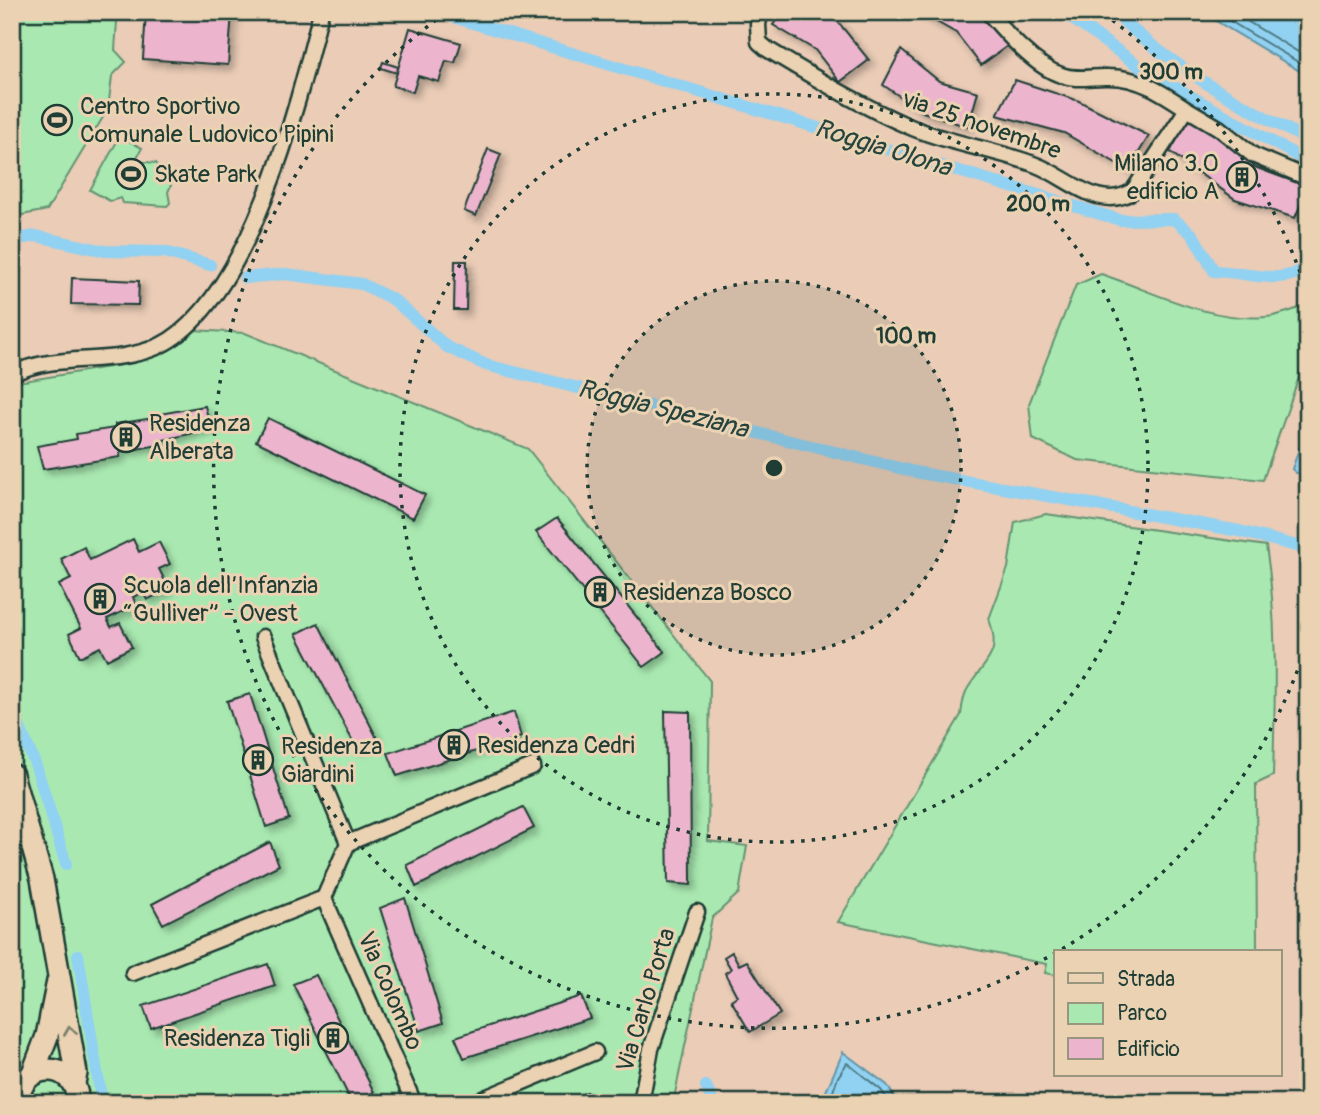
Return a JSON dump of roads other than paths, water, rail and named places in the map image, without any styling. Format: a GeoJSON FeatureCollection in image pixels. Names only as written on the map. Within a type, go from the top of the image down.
{"type":"FeatureCollection","features":[{"type":"Feature","properties":{"kind":"street"},"geometry":{"type":"LineString","coordinates":[[12,374],[46,365],[125,357],[159,345],[195,320],[215,297],[232,267],[271,179],[302,86],[321,12]]}},
{"type":"Feature","properties":{"kind":"street","name":"via 25 novembre"},"geometry":{"type":"LineString","coordinates":[[761,12],[758,24],[759,42],[866,106],[909,127],[1035,164],[1089,194],[1109,200],[1122,198],[1133,191],[1187,109]]}},
{"type":"Feature","properties":{"kind":"street"},"geometry":{"type":"LineString","coordinates":[[988,12],[1042,65],[1058,75],[1070,78],[1131,79],[1157,90],[1219,128],[1253,155],[1308,178]]}},
{"type":"Feature","properties":{"kind":"street"},"geometry":{"type":"LineString","coordinates":[[263,637],[348,843]]}},
{"type":"Feature","properties":{"kind":"street"},"geometry":{"type":"LineString","coordinates":[[133,973],[324,898],[348,843],[533,766]]}},
{"type":"Feature","properties":{"kind":"street"},"geometry":{"type":"LineString","coordinates":[[12,775],[42,879],[58,981],[65,999],[76,1073],[76,1093]]}},
{"type":"Feature","properties":{"kind":"street","name":"Via Colombo"},"geometry":{"type":"LineString","coordinates":[[324,898],[414,1103]]}},
{"type":"Feature","properties":{"kind":"street","name":"Via Carlo Porta"},"geometry":{"type":"LineString","coordinates":[[641,1103],[651,1049],[697,912]]}},
{"type":"Feature","properties":{"kind":"street"},"geometry":{"type":"LineString","coordinates":[[21,1089],[47,1036],[58,981]]}},
{"type":"Feature","properties":{"kind":"street"},"geometry":{"type":"LineString","coordinates":[[473,1103],[595,1052]]}},
{"type":"Feature","properties":{"kind":"street"},"geometry":{"type":"LineString","coordinates":[[21,1089],[46,1069],[58,1070],[76,1093]]}},
{"type":"Feature","properties":{"kind":"water"},"geometry":{"type":"Polygon","coordinates":[[[1201,12],[1308,12],[1308,76],[1201,12]]]}},
{"type":"Feature","properties":{"kind":"water"},"geometry":{"type":"Polygon","coordinates":[[[1308,424],[1308,472],[1296,473],[1292,469],[1308,424]]]}},
{"type":"Feature","properties":{"kind":"water"},"geometry":{"type":"Polygon","coordinates":[[[843,1052],[887,1085],[898,1103],[821,1103],[843,1052]]]}},
{"type":"Feature","properties":{"kind":"waterway","name":"Roggia Olona"},"geometry":{"type":"LineString","coordinates":[[437,12],[1120,220],[1174,219],[1193,235],[1214,271],[1276,277],[1299,272],[1308,265]]}},
{"type":"Feature","properties":{"kind":"waterway"},"geometry":{"type":"LineString","coordinates":[[1063,12],[1146,71],[1308,162]]}},
{"type":"Feature","properties":{"kind":"waterway"},"geometry":{"type":"LineString","coordinates":[[1114,12],[1158,50],[1206,83],[1308,140]]}},
{"type":"Feature","properties":{"kind":"waterway","name":"Roggia Speziana"},"geometry":{"type":"LineString","coordinates":[[12,240],[36,236],[105,251],[165,252],[210,265]]}},
{"type":"Feature","properties":{"kind":"waterway","name":"Roggia Speziana"},"geometry":{"type":"LineString","coordinates":[[245,278],[285,274],[362,284],[394,300],[447,347],[486,365],[915,472],[1239,531],[1308,549]]}},
{"type":"Feature","properties":{"kind":"waterway"},"geometry":{"type":"LineString","coordinates":[[12,709],[36,766],[66,864]]}},
{"type":"Feature","properties":{"kind":"waterway"},"geometry":{"type":"LineString","coordinates":[[78,955],[102,1103]]}},
{"type":"Feature","properties":{"kind":"waterway"},"geometry":{"type":"LineString","coordinates":[[706,1086],[713,1103]]}},
{"type":"Feature","properties":{"kind":"place","name":"Centro Sportivo Comunale Ludovico Pipini"},"geometry":{"type":"Point","coordinates":[57,120]}},
{"type":"Feature","properties":{"kind":"place","name":"Skate Park"},"geometry":{"type":"Point","coordinates":[131,174]}},
{"type":"Feature","properties":{"kind":"place","name":"Milano 3.0 edificio A"},"geometry":{"type":"Point","coordinates":[1242,177]}},
{"type":"Feature","properties":{"kind":"place","name":"Residenza Alberata"},"geometry":{"type":"Point","coordinates":[126,437]}},
{"type":"Feature","properties":{"kind":"place","name":"Residenza Bosco"},"geometry":{"type":"Point","coordinates":[600,592]}},
{"type":"Feature","properties":{"kind":"place","name":"Scuola dell’Infanzia “Gulliver” - Ovest"},"geometry":{"type":"Point","coordinates":[100,599]}},
{"type":"Feature","properties":{"kind":"place","name":"Residenza Cedri"},"geometry":{"type":"Point","coordinates":[454,745]}},
{"type":"Feature","properties":{"kind":"place","name":"Residenza Giardini"},"geometry":{"type":"Point","coordinates":[258,760]}},
{"type":"Feature","properties":{"kind":"place","name":"Residenza Tigli"},"geometry":{"type":"Point","coordinates":[333,1038]}}]}
